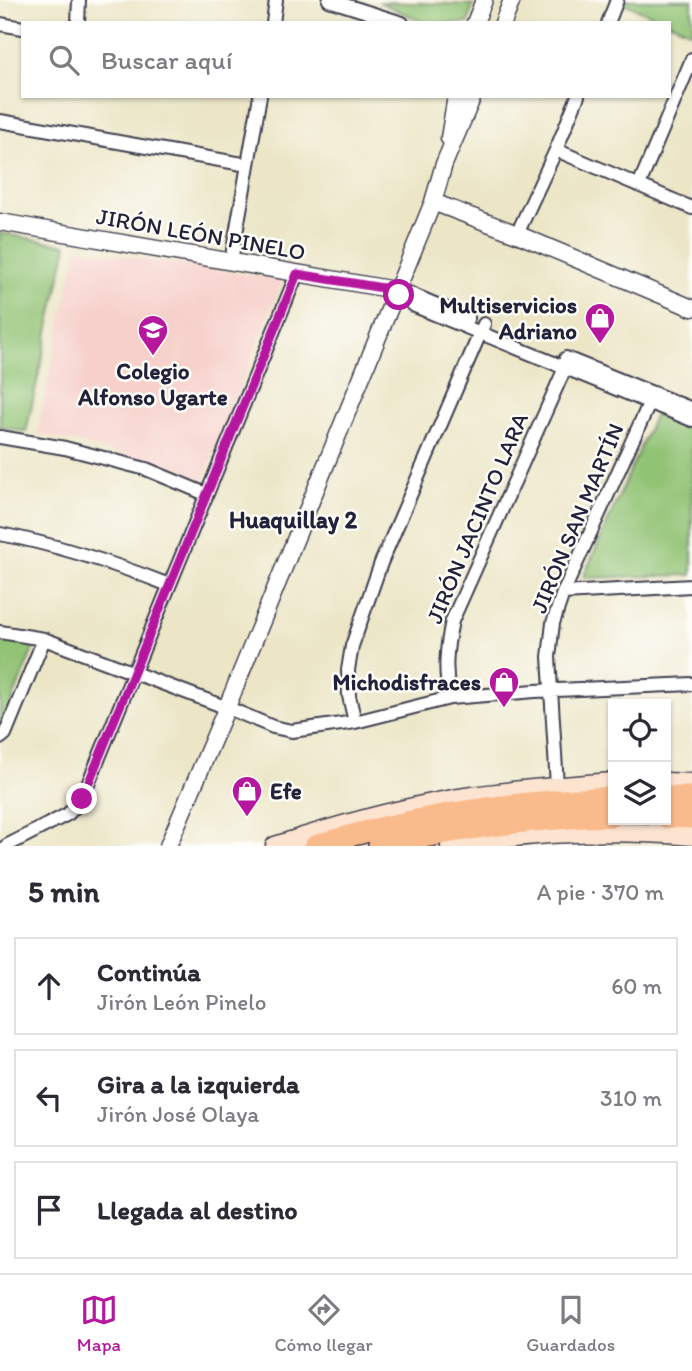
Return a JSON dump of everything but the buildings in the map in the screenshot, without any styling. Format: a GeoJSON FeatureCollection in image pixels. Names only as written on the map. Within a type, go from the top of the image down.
{"type":"FeatureCollection","features":[{"type":"Feature","properties":{"kind":"highway"},"geometry":{"type":"LineString","coordinates":[[671,796],[692,797]]}},
{"type":"Feature","properties":{"kind":"highway"},"geometry":{"type":"LineString","coordinates":[[315,846],[368,830],[449,814],[608,797]]}},
{"type":"Feature","properties":{"kind":"highway"},"geometry":{"type":"LineString","coordinates":[[379,846],[495,825],[608,816]]}},
{"type":"Feature","properties":{"kind":"highway"},"geometry":{"type":"LineString","coordinates":[[671,817],[692,818]]}},
{"type":"Feature","properties":{"kind":"main road"},"geometry":{"type":"LineString","coordinates":[[275,846],[346,824],[420,806],[492,793],[608,782]]}},
{"type":"Feature","properties":{"kind":"main road"},"geometry":{"type":"LineString","coordinates":[[671,782],[692,783]]}},
{"type":"Feature","properties":{"kind":"main road"},"geometry":{"type":"LineString","coordinates":[[450,846],[556,833],[657,833],[692,836]]}},
{"type":"Feature","properties":{"kind":"street"},"geometry":{"type":"LineString","coordinates":[[78,21],[79,0]]}},
{"type":"Feature","properties":{"kind":"street"},"geometry":{"type":"LineString","coordinates":[[329,0],[396,21]]}},
{"type":"Feature","properties":{"kind":"street"},"geometry":{"type":"LineString","coordinates":[[476,21],[484,0]]}},
{"type":"Feature","properties":{"kind":"street"},"geometry":{"type":"LineString","coordinates":[[504,21],[512,0]]}},
{"type":"Feature","properties":{"kind":"street"},"geometry":{"type":"LineString","coordinates":[[609,21],[617,0]]}},
{"type":"Feature","properties":{"kind":"street"},"geometry":{"type":"LineString","coordinates":[[273,21],[278,1]]}},
{"type":"Feature","properties":{"kind":"street"},"geometry":{"type":"LineString","coordinates":[[0,24],[21,28]]}},
{"type":"Feature","properties":{"kind":"street"},"geometry":{"type":"LineString","coordinates":[[639,185],[692,60]]}},
{"type":"Feature","properties":{"kind":"street"},"geometry":{"type":"LineString","coordinates":[[231,262],[260,98]]}},
{"type":"Feature","properties":{"kind":"street"},"geometry":{"type":"LineString","coordinates":[[168,846],[433,202],[444,164],[456,98]]}},
{"type":"Feature","properties":{"kind":"street"},"geometry":{"type":"LineString","coordinates":[[444,164],[472,98]]}},
{"type":"Feature","properties":{"kind":"street"},"geometry":{"type":"LineString","coordinates":[[517,234],[577,98]]}},
{"type":"Feature","properties":{"kind":"street"},"geometry":{"type":"LineString","coordinates":[[0,121],[248,165]]}},
{"type":"Feature","properties":{"kind":"street"},"geometry":{"type":"LineString","coordinates":[[556,150],[692,208]]}},
{"type":"Feature","properties":{"kind":"street"},"geometry":{"type":"LineString","coordinates":[[433,202],[517,234],[692,308]]}},
{"type":"Feature","properties":{"kind":"street","name":"JIRÓN LEÓN PINELO"},"geometry":{"type":"LineString","coordinates":[[0,222],[231,262],[295,280],[406,292],[482,328],[652,398],[692,420]]}},
{"type":"Feature","properties":{"kind":"street"},"geometry":{"type":"LineString","coordinates":[[6,846],[68,814],[82,799],[295,280]]}},
{"type":"Feature","properties":{"kind":"street"},"geometry":{"type":"LineString","coordinates":[[355,722],[349,696],[348,670],[352,646],[381,563],[482,328]]}},
{"type":"Feature","properties":{"kind":"street","name":"JIRÓN JACINTO LARA"},"geometry":{"type":"LineString","coordinates":[[450,698],[445,676],[446,648],[452,621],[567,363]]}},
{"type":"Feature","properties":{"kind":"street","name":"JIRÓN LEÓN PINELO"},"geometry":{"type":"LineString","coordinates":[[652,398],[692,409]]}},
{"type":"Feature","properties":{"kind":"street","name":"JIRÓN SAN MARTÍN"},"geometry":{"type":"LineString","coordinates":[[558,786],[549,657],[554,623],[563,593],[652,398]]}},
{"type":"Feature","properties":{"kind":"street"},"geometry":{"type":"LineString","coordinates":[[0,437],[65,448],[146,469],[206,494]]}},
{"type":"Feature","properties":{"kind":"street"},"geometry":{"type":"LineString","coordinates":[[0,534],[73,550],[169,585]]}},
{"type":"Feature","properties":{"kind":"street"},"geometry":{"type":"LineString","coordinates":[[563,593],[692,586]]}},
{"type":"Feature","properties":{"kind":"street"},"geometry":{"type":"LineString","coordinates":[[0,632],[44,639],[227,707],[273,727],[292,731],[355,722],[450,698],[692,684]]}},
{"type":"Feature","properties":{"kind":"street"},"geometry":{"type":"LineString","coordinates":[[0,738],[5,734],[44,639]]}},
{"type":"Feature","properties":{"kind":"shaded area","name":"Colegio Alfonso Ugarte"},"geometry":{"type":"Polygon","coordinates":[[[77,248],[283,280],[202,483],[146,461],[37,434],[77,248]]]}},
{"type":"Feature","properties":{"kind":"green space"},"geometry":{"type":"Polygon","coordinates":[[[624,0],[692,0],[692,32],[671,21],[623,3],[624,0]]]}},
{"type":"Feature","properties":{"kind":"green space"},"geometry":{"type":"Polygon","coordinates":[[[379,2],[473,5],[469,21],[421,21],[379,2]]]}},
{"type":"Feature","properties":{"kind":"green space"},"geometry":{"type":"Polygon","coordinates":[[[0,233],[67,245],[26,432],[0,427],[0,233]]]}},
{"type":"Feature","properties":{"kind":"green space"},"geometry":{"type":"Polygon","coordinates":[[[655,414],[692,429],[692,575],[583,578],[655,414]]]}},
{"type":"Feature","properties":{"kind":"green space"},"geometry":{"type":"Polygon","coordinates":[[[0,637],[35,644],[0,731],[0,637]]]}},
{"type":"Feature","properties":{"kind":"place","name":"Multiservicios Adriano"},"geometry":{"type":"Point","coordinates":[600,345]}},
{"type":"Feature","properties":{"kind":"place","name":"Colegio Alfonso Ugarte"},"geometry":{"type":"Point","coordinates":[153,357]}},
{"type":"Feature","properties":{"kind":"place","name":"Michodisfraces"},"geometry":{"type":"Point","coordinates":[504,709]}},
{"type":"Feature","properties":{"kind":"place","name":"Efe"},"geometry":{"type":"Point","coordinates":[247,818]}},
{"type":"Feature","properties":{"kind":"district","name":"Huaquillay 2"},"geometry":{"type":"Point","coordinates":[293,519]}},
{"type":"Feature","properties":{"kind":"route"},"geometry":{"type":"LineString","coordinates":[[82,799],[297,274],[395,290],[399,295]]}}]}
